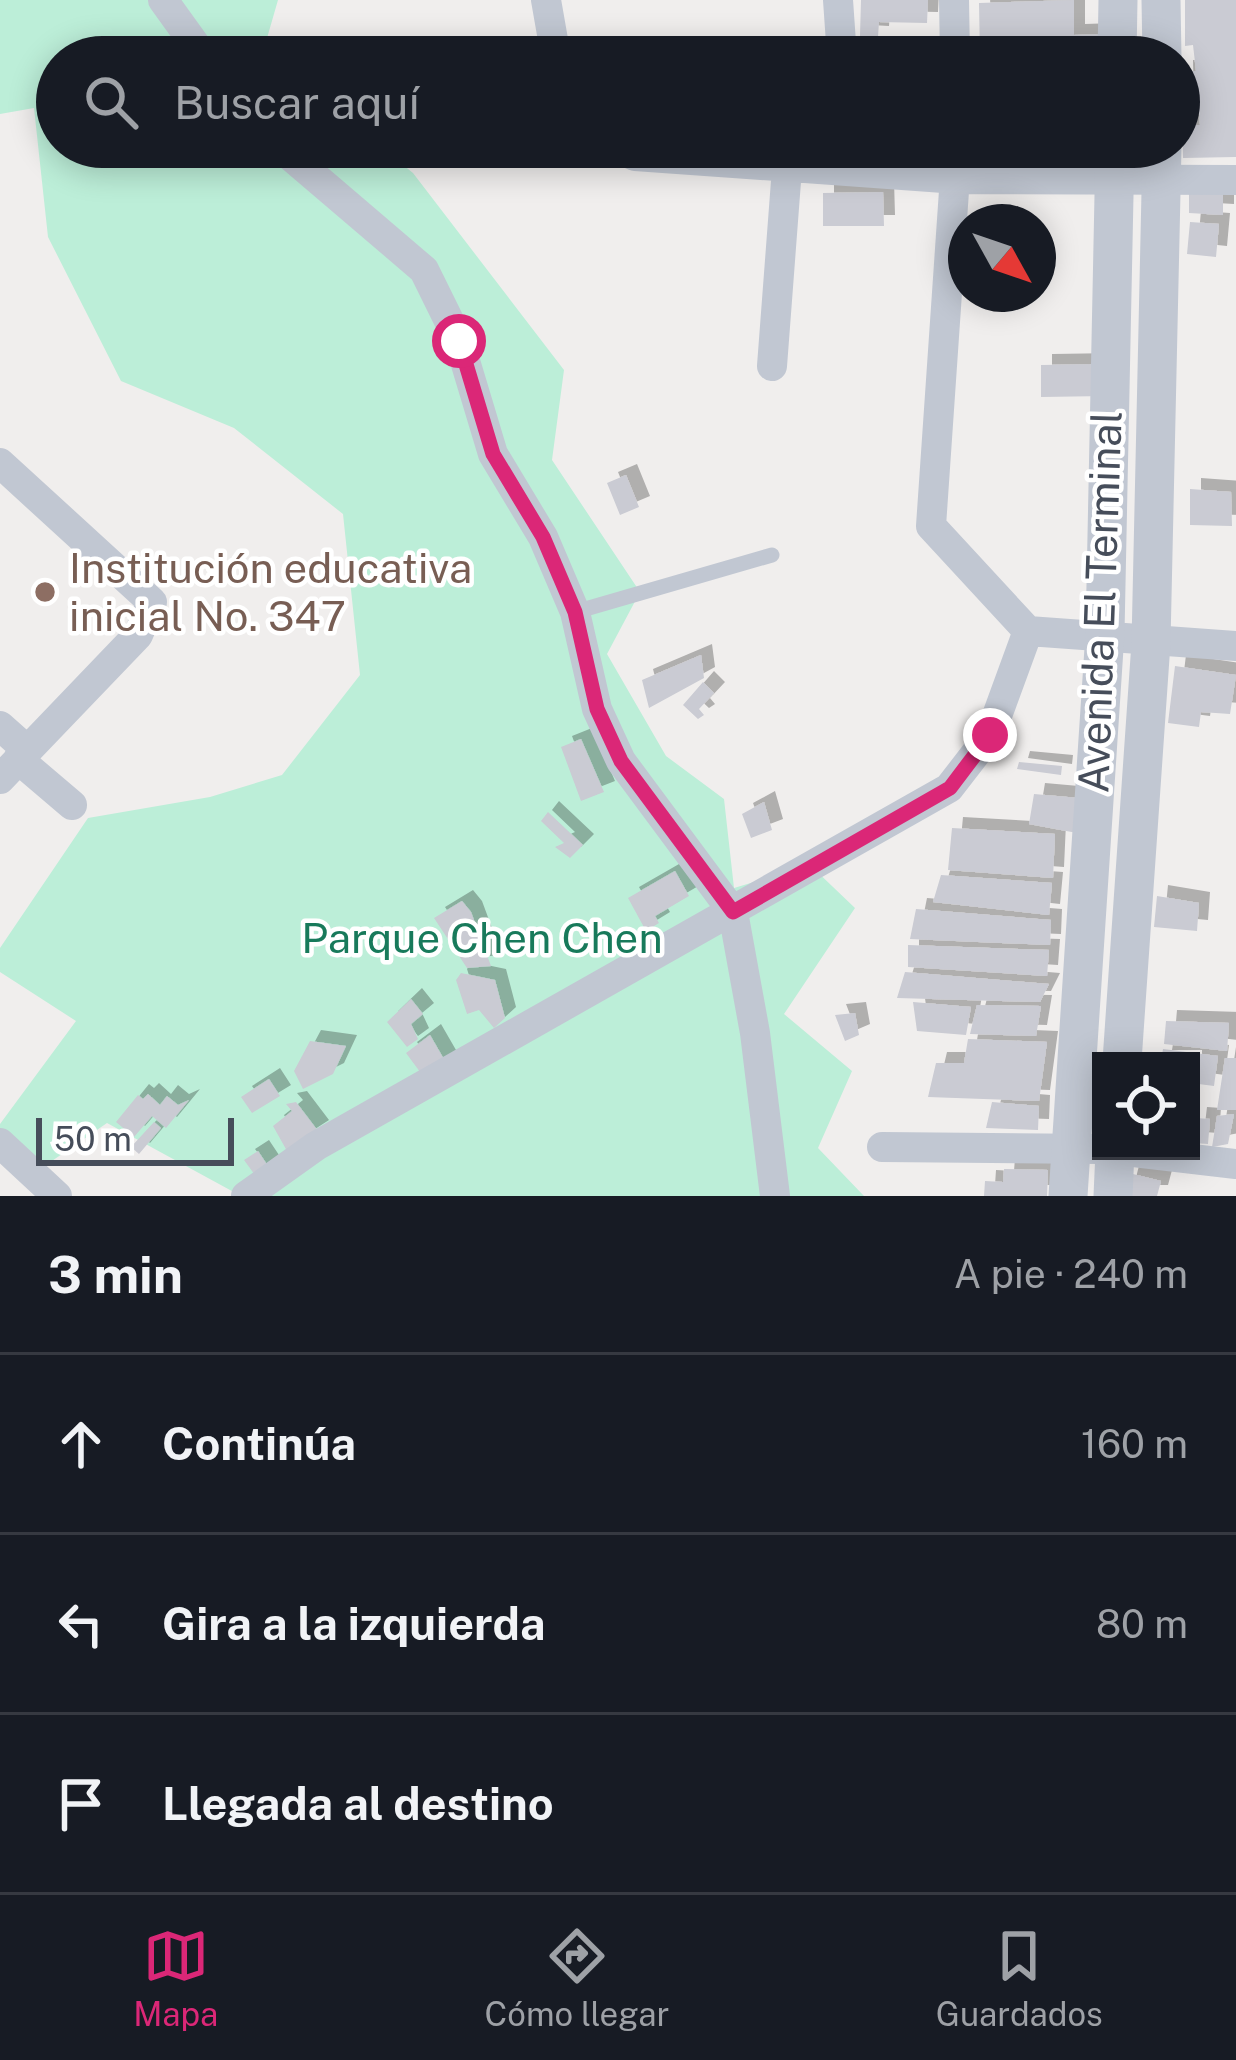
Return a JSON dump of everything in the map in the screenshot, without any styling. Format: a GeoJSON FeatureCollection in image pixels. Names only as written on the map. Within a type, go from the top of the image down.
{"type":"FeatureCollection","features":[{"type":"Feature","properties":{"kind":"street"},"geometry":{"type":"LineString","coordinates":[[164,0],[189,36]]}},
{"type":"Feature","properties":{"kind":"street"},"geometry":{"type":"LineString","coordinates":[[546,0],[552,36]]}},
{"type":"Feature","properties":{"kind":"street"},"geometry":{"type":"LineString","coordinates":[[838,0],[841,36]]}},
{"type":"Feature","properties":{"kind":"street"},"geometry":{"type":"LineString","coordinates":[[954,0],[955,36]]}},
{"type":"Feature","properties":{"kind":"street"},"geometry":{"type":"LineString","coordinates":[[1117,36],[1118,0]]}},
{"type":"Feature","properties":{"kind":"street"},"geometry":{"type":"LineString","coordinates":[[1161,0],[1162,36]]}},
{"type":"Feature","properties":{"kind":"street"},"geometry":{"type":"LineString","coordinates":[[305,168],[424,270],[459,341],[493,454],[543,537],[575,612],[597,709],[621,761],[733,912],[755,1033],[766,1154],[775,1196]]}},
{"type":"Feature","properties":{"kind":"street"},"geometry":{"type":"LineString","coordinates":[[772,366],[787,168]]}},
{"type":"Feature","properties":{"kind":"street"},"geometry":{"type":"LineString","coordinates":[[893,168],[958,179],[1073,168]]}},
{"type":"Feature","properties":{"kind":"street"},"geometry":{"type":"LineString","coordinates":[[958,168],[929,515],[939,539],[1028,631],[1106,633],[1151,644],[1236,646]]}},
{"type":"Feature","properties":{"kind":"street","name":"Avenida El Terminal"},"geometry":{"type":"LineString","coordinates":[[1068,1196],[1086,1148],[1106,633],[1115,168]]}},
{"type":"Feature","properties":{"kind":"street","name":"Avenida El Terminal"},"geometry":{"type":"LineString","coordinates":[[1123,1052],[1151,644],[1162,168]]}},
{"type":"Feature","properties":{"kind":"street"},"geometry":{"type":"LineString","coordinates":[[1180,168],[1236,180]]}},
{"type":"Feature","properties":{"kind":"street"},"geometry":{"type":"LineString","coordinates":[[0,463],[152,602],[138,635],[15,762]]}},
{"type":"Feature","properties":{"kind":"street"},"geometry":{"type":"LineString","coordinates":[[246,1196],[316,1146],[950,788],[990,735],[1028,631]]}},
{"type":"Feature","properties":{"kind":"street"},"geometry":{"type":"LineString","coordinates":[[0,726],[15,762],[72,805]]}},
{"type":"Feature","properties":{"kind":"street"},"geometry":{"type":"LineString","coordinates":[[0,1143],[57,1196]]}},
{"type":"Feature","properties":{"kind":"street"},"geometry":{"type":"LineString","coordinates":[[882,1147],[1086,1148]]}},
{"type":"Feature","properties":{"kind":"street"},"geometry":{"type":"LineString","coordinates":[[1113,1196],[1115,1160]]}},
{"type":"Feature","properties":{"kind":"street"},"geometry":{"type":"LineString","coordinates":[[1200,1160],[1236,1164]]}},
{"type":"Feature","properties":{"kind":"lane"},"geometry":{"type":"LineString","coordinates":[[575,612],[772,555]]}},
{"type":"Feature","properties":{"kind":"green space","name":"Parque Chen Chen"},"geometry":{"type":"Polygon","coordinates":[[[0,0],[278,0],[268,36],[36,36],[36,126],[34,108],[0,114],[0,0]]]}},
{"type":"Feature","properties":{"kind":"green space","name":"Parque Chen Chen"},"geometry":{"type":"Polygon","coordinates":[[[41,168],[407,168],[413,173],[564,370],[552,460],[640,592],[607,654],[666,756],[724,799],[734,888],[810,865],[855,908],[784,1014],[852,1071],[818,1148],[864,1196],[241,1196],[107,1123],[33,1174],[0,1140],[0,1124],[76,1021],[0,972],[0,948],[88,818],[210,797],[282,775],[360,675],[343,514],[234,428],[121,381],[48,237],[41,168]]]}},
{"type":"Feature","properties":{"kind":"building"},"geometry":{"type":"Polygon","coordinates":[[[861,0],[928,0],[927,23],[879,22],[878,36],[860,36],[861,0]]]}},
{"type":"Feature","properties":{"kind":"building"},"geometry":{"type":"Polygon","coordinates":[[[1074,0],[1074,35],[1105,36],[980,36],[979,3],[1074,0]]]}},
{"type":"Feature","properties":{"kind":"building"},"geometry":{"type":"Polygon","coordinates":[[[1185,0],[1236,0],[1236,157],[1200,158],[1200,36],[1185,36],[1185,0]]]}},
{"type":"Feature","properties":{"kind":"building"},"geometry":{"type":"Polygon","coordinates":[[[1189,186],[1223,187],[1223,215],[1189,213],[1189,186]]]}},
{"type":"Feature","properties":{"kind":"building"},"geometry":{"type":"Polygon","coordinates":[[[883,192],[884,226],[823,226],[823,193],[883,192]]]}},
{"type":"Feature","properties":{"kind":"building"},"geometry":{"type":"Polygon","coordinates":[[[1190,222],[1219,224],[1216,257],[1187,254],[1190,222]]]}},
{"type":"Feature","properties":{"kind":"building"},"geometry":{"type":"Polygon","coordinates":[[[1105,364],[1106,396],[1041,397],[1041,365],[1105,364]]]}},
{"type":"Feature","properties":{"kind":"building"},"geometry":{"type":"Polygon","coordinates":[[[626,475],[639,507],[620,515],[607,483],[626,475]]]}},
{"type":"Feature","properties":{"kind":"building"},"geometry":{"type":"Polygon","coordinates":[[[1190,489],[1231,492],[1232,526],[1190,525],[1190,489]]]}},
{"type":"Feature","properties":{"kind":"building"},"geometry":{"type":"Polygon","coordinates":[[[701,655],[704,678],[649,708],[642,680],[701,655]]]}},
{"type":"Feature","properties":{"kind":"building"},"geometry":{"type":"Polygon","coordinates":[[[1175,666],[1236,675],[1230,714],[1201,712],[1199,727],[1168,723],[1175,666]]]}},
{"type":"Feature","properties":{"kind":"building"},"geometry":{"type":"Polygon","coordinates":[[[703,682],[714,693],[699,709],[704,715],[698,719],[683,705],[703,682]]]}},
{"type":"Feature","properties":{"kind":"building"},"geometry":{"type":"Polygon","coordinates":[[[581,739],[604,792],[581,801],[561,747],[581,739]]]}},
{"type":"Feature","properties":{"kind":"building"},"geometry":{"type":"Polygon","coordinates":[[[1019,762],[1062,766],[1061,775],[1017,769],[1019,762]]]}},
{"type":"Feature","properties":{"kind":"building"},"geometry":{"type":"Polygon","coordinates":[[[1034,794],[1079,798],[1077,833],[1029,824],[1034,794]]]}},
{"type":"Feature","properties":{"kind":"building"},"geometry":{"type":"Polygon","coordinates":[[[764,802],[772,830],[751,838],[742,814],[764,802]]]}},
{"type":"Feature","properties":{"kind":"building"},"geometry":{"type":"Polygon","coordinates":[[[548,812],[583,845],[570,858],[555,847],[564,843],[541,821],[548,812]]]}},
{"type":"Feature","properties":{"kind":"building"},"geometry":{"type":"Polygon","coordinates":[[[952,828],[1055,834],[1053,878],[948,870],[952,828]]]}},
{"type":"Feature","properties":{"kind":"building"},"geometry":{"type":"Polygon","coordinates":[[[675,871],[689,896],[655,916],[659,923],[646,931],[628,898],[675,871]]]}},
{"type":"Feature","properties":{"kind":"building"},"geometry":{"type":"Polygon","coordinates":[[[941,875],[1052,883],[1049,915],[933,902],[941,875]]]}},
{"type":"Feature","properties":{"kind":"building"},"geometry":{"type":"Polygon","coordinates":[[[1157,896],[1199,903],[1197,931],[1154,927],[1157,896]]]}},
{"type":"Feature","properties":{"kind":"building"},"geometry":{"type":"Polygon","coordinates":[[[462,901],[471,912],[491,966],[467,968],[434,918],[462,901]]]}},
{"type":"Feature","properties":{"kind":"building"},"geometry":{"type":"Polygon","coordinates":[[[916,909],[1051,920],[1050,945],[910,939],[916,909]]]}},
{"type":"Feature","properties":{"kind":"building"},"geometry":{"type":"Polygon","coordinates":[[[908,945],[1049,950],[1047,976],[908,967],[908,945]]]}},
{"type":"Feature","properties":{"kind":"building"},"geometry":{"type":"Polygon","coordinates":[[[905,972],[1049,984],[1040,1002],[897,998],[905,972]]]}},
{"type":"Feature","properties":{"kind":"building"},"geometry":{"type":"Polygon","coordinates":[[[461,973],[495,980],[505,1018],[494,1028],[479,1010],[467,1014],[456,980],[461,973]]]}},
{"type":"Feature","properties":{"kind":"building"},"geometry":{"type":"Polygon","coordinates":[[[411,999],[423,1014],[411,1024],[418,1039],[407,1047],[387,1022],[411,999]]]}},
{"type":"Feature","properties":{"kind":"building"},"geometry":{"type":"Polygon","coordinates":[[[913,1002],[971,1007],[966,1035],[917,1031],[913,1002]]]}},
{"type":"Feature","properties":{"kind":"building"},"geometry":{"type":"Polygon","coordinates":[[[977,1005],[1041,1006],[1036,1036],[970,1034],[977,1005]]]}},
{"type":"Feature","properties":{"kind":"building"},"geometry":{"type":"Polygon","coordinates":[[[855,1013],[859,1035],[845,1041],[835,1015],[855,1013]]]}},
{"type":"Feature","properties":{"kind":"building"},"geometry":{"type":"Polygon","coordinates":[[[1166,1021],[1229,1023],[1227,1051],[1164,1044],[1166,1021]]]}},
{"type":"Feature","properties":{"kind":"building"},"geometry":{"type":"Polygon","coordinates":[[[430,1035],[445,1061],[423,1076],[406,1053],[430,1035]]]}},
{"type":"Feature","properties":{"kind":"building"},"geometry":{"type":"Polygon","coordinates":[[[968,1039],[1047,1042],[1039,1101],[928,1097],[936,1063],[964,1063],[968,1039]]]}},
{"type":"Feature","properties":{"kind":"building"},"geometry":{"type":"Polygon","coordinates":[[[310,1041],[346,1046],[333,1074],[303,1089],[294,1071],[310,1041]]]}},
{"type":"Feature","properties":{"kind":"building"},"geometry":{"type":"Polygon","coordinates":[[[1200,1054],[1218,1056],[1214,1086],[1200,1084],[1200,1054]]]}},
{"type":"Feature","properties":{"kind":"building"},"geometry":{"type":"Polygon","coordinates":[[[1225,1058],[1236,1058],[1236,1110],[1217,1110],[1225,1058]]]}},
{"type":"Feature","properties":{"kind":"building"},"geometry":{"type":"Polygon","coordinates":[[[269,1079],[280,1096],[252,1113],[241,1097],[269,1079]]]}},
{"type":"Feature","properties":{"kind":"building"},"geometry":{"type":"Polygon","coordinates":[[[148,1094],[160,1105],[167,1096],[178,1105],[189,1100],[166,1128],[152,1116],[134,1137],[116,1122],[138,1095],[143,1099],[148,1094]]]}},
{"type":"Feature","properties":{"kind":"building"},"geometry":{"type":"Polygon","coordinates":[[[296,1102],[318,1131],[287,1151],[273,1126],[292,1111],[286,1104],[296,1102]]]}},
{"type":"Feature","properties":{"kind":"building"},"geometry":{"type":"Polygon","coordinates":[[[992,1102],[1039,1106],[1038,1130],[986,1128],[992,1102]]]}},
{"type":"Feature","properties":{"kind":"building"},"geometry":{"type":"Polygon","coordinates":[[[1234,1114],[1228,1144],[1212,1147],[1217,1116],[1234,1114]]]}},
{"type":"Feature","properties":{"kind":"building"},"geometry":{"type":"Polygon","coordinates":[[[1200,1118],[1210,1119],[1208,1144],[1200,1143],[1200,1118]]]}},
{"type":"Feature","properties":{"kind":"building"},"geometry":{"type":"Polygon","coordinates":[[[154,1122],[161,1128],[139,1154],[131,1147],[154,1122]]]}},
{"type":"Feature","properties":{"kind":"building"},"geometry":{"type":"Polygon","coordinates":[[[258,1151],[270,1169],[257,1178],[244,1160],[258,1151]]]}},
{"type":"Feature","properties":{"kind":"building"},"geometry":{"type":"Polygon","coordinates":[[[1004,1169],[1048,1170],[1047,1196],[984,1196],[985,1181],[1003,1182],[1004,1169]]]}},
{"type":"Feature","properties":{"kind":"building"},"geometry":{"type":"Polygon","coordinates":[[[1129,1173],[1161,1181],[1157,1196],[1123,1196],[1129,1173]]]}},
{"type":"Feature","properties":{"kind":"place","name":"Institución educativa inicial No. 347"},"geometry":{"type":"Point","coordinates":[45,592]}},
{"type":"Feature","properties":{"kind":"route"},"geometry":{"type":"LineString","coordinates":[[459,341],[493,454],[543,537],[575,612],[597,709],[621,761],[733,912],[950,788],[990,735]]}}]}
